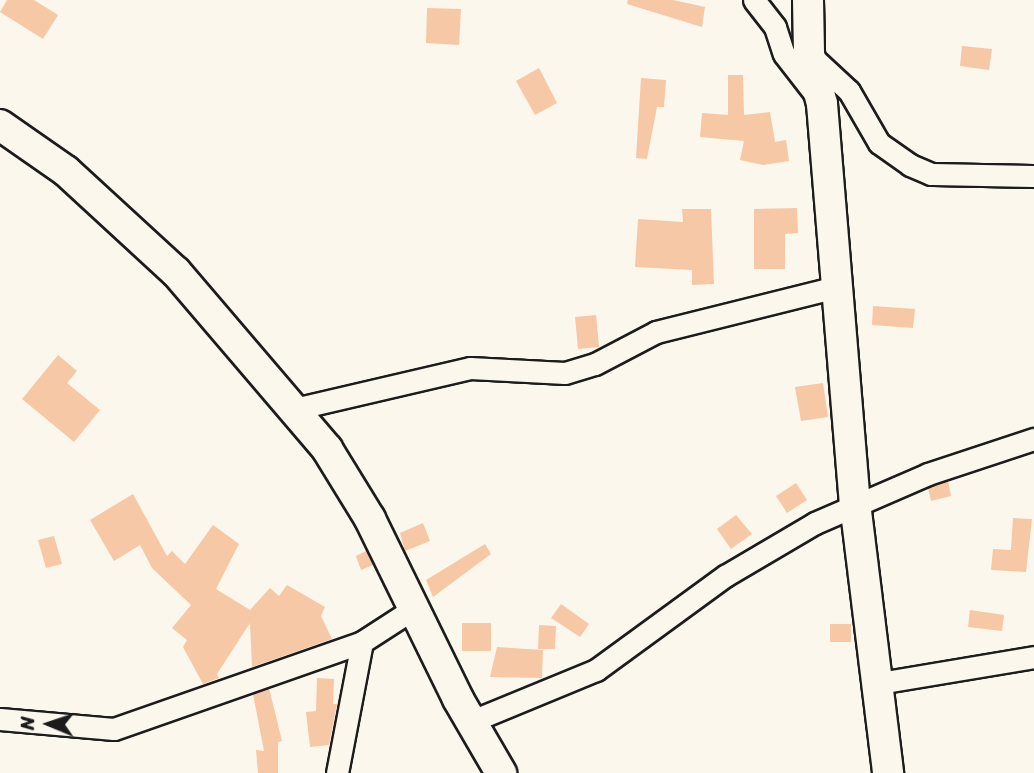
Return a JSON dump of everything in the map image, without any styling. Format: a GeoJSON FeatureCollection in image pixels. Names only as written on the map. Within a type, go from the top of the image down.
{"type":"FeatureCollection","features":[{"type":"Feature","properties":{"kind":"main road"},"geometry":{"type":"LineString","coordinates":[[808,0],[809,54],[822,104],[855,503],[888,773]]}},
{"type":"Feature","properties":{"kind":"main road"},"geometry":{"type":"LineString","coordinates":[[0,124],[66,171],[176,272],[290,410],[327,449],[416,607],[458,699],[501,773]]}},
{"type":"Feature","properties":{"kind":"street"},"geometry":{"type":"LineString","coordinates":[[754,0],[775,27],[784,54],[822,104]]}},
{"type":"Feature","properties":{"kind":"street"},"geometry":{"type":"LineString","coordinates":[[809,54],[849,91],[879,143],[910,165],[932,174],[1034,177]]}},
{"type":"Feature","properties":{"kind":"street"},"geometry":{"type":"LineString","coordinates":[[290,410],[470,368],[565,373],[595,364],[656,332],[837,281]]}},
{"type":"Feature","properties":{"kind":"street"},"geometry":{"type":"LineString","coordinates":[[458,699],[477,719],[596,670],[725,576],[855,503],[1034,439]]}},
{"type":"Feature","properties":{"kind":"street"},"geometry":{"type":"LineString","coordinates":[[0,719],[114,729],[362,642],[416,607]]}},
{"type":"Feature","properties":{"kind":"street"},"geometry":{"type":"LineString","coordinates":[[337,773],[362,642]]}},
{"type":"Feature","properties":{"kind":"street"},"geometry":{"type":"LineString","coordinates":[[879,683],[1034,657]]}},
{"type":"Feature","properties":{"kind":"building"},"geometry":{"type":"Polygon","coordinates":[[[7,0],[34,0],[58,15],[43,39],[0,12],[7,0]]]}},
{"type":"Feature","properties":{"kind":"building"},"geometry":{"type":"Polygon","coordinates":[[[628,0],[673,0],[705,7],[702,27],[627,4],[628,0]]]}},
{"type":"Feature","properties":{"kind":"building"},"geometry":{"type":"Polygon","coordinates":[[[427,8],[461,9],[459,45],[426,43],[427,8]]]}},
{"type":"Feature","properties":{"kind":"building"},"geometry":{"type":"Polygon","coordinates":[[[962,46],[992,49],[989,70],[960,66],[962,46]]]}},
{"type":"Feature","properties":{"kind":"building"},"geometry":{"type":"Polygon","coordinates":[[[539,68],[557,103],[535,115],[516,81],[539,68]]]}},
{"type":"Feature","properties":{"kind":"building"},"geometry":{"type":"Polygon","coordinates":[[[728,75],[743,75],[744,115],[770,112],[775,142],[786,140],[789,161],[763,165],[740,160],[744,141],[700,137],[702,113],[728,115],[728,75]]]}},
{"type":"Feature","properties":{"kind":"building"},"geometry":{"type":"Polygon","coordinates":[[[641,78],[666,80],[664,107],[657,107],[647,159],[636,158],[641,78]]]}},
{"type":"Feature","properties":{"kind":"building"},"geometry":{"type":"Polygon","coordinates":[[[797,208],[798,233],[785,234],[785,269],[754,269],[754,209],[797,208]]]}},
{"type":"Feature","properties":{"kind":"building"},"geometry":{"type":"Polygon","coordinates":[[[682,209],[711,209],[714,284],[692,285],[692,270],[635,267],[638,219],[683,222],[682,209]]]}},
{"type":"Feature","properties":{"kind":"building"},"geometry":{"type":"Polygon","coordinates":[[[873,306],[915,309],[913,328],[872,325],[873,306]]]}},
{"type":"Feature","properties":{"kind":"building"},"geometry":{"type":"Polygon","coordinates":[[[596,315],[599,347],[578,349],[575,317],[596,315]]]}},
{"type":"Feature","properties":{"kind":"building"},"geometry":{"type":"Polygon","coordinates":[[[58,355],[77,371],[67,383],[100,410],[74,442],[22,399],[58,355]]]}},
{"type":"Feature","properties":{"kind":"building"},"geometry":{"type":"Polygon","coordinates":[[[823,383],[828,417],[801,421],[795,387],[823,383]]]}},
{"type":"Feature","properties":{"kind":"building"},"geometry":{"type":"Polygon","coordinates":[[[948,481],[951,496],[931,501],[928,488],[948,481]]]}},
{"type":"Feature","properties":{"kind":"building"},"geometry":{"type":"Polygon","coordinates":[[[796,483],[807,500],[787,513],[776,496],[796,483]]]}},
{"type":"Feature","properties":{"kind":"building"},"geometry":{"type":"Polygon","coordinates":[[[133,494],[167,556],[172,551],[185,564],[213,525],[239,544],[216,589],[250,610],[270,588],[279,596],[287,585],[325,607],[321,616],[332,639],[252,667],[250,623],[217,674],[219,678],[203,684],[183,647],[187,640],[172,628],[191,605],[152,568],[140,545],[114,561],[90,520],[133,494]]]}},
{"type":"Feature","properties":{"kind":"building"},"geometry":{"type":"Polygon","coordinates":[[[736,515],[752,534],[731,549],[717,529],[736,515]]]}},
{"type":"Feature","properties":{"kind":"building"},"geometry":{"type":"Polygon","coordinates":[[[1013,518],[1032,519],[1026,572],[991,570],[993,549],[1011,550],[1013,518]]]}},
{"type":"Feature","properties":{"kind":"building"},"geometry":{"type":"Polygon","coordinates":[[[423,523],[430,541],[405,551],[400,533],[423,523]]]}},
{"type":"Feature","properties":{"kind":"building"},"geometry":{"type":"Polygon","coordinates":[[[54,536],[62,564],[46,568],[38,540],[54,536]]]}},
{"type":"Feature","properties":{"kind":"building"},"geometry":{"type":"Polygon","coordinates":[[[485,544],[491,554],[433,597],[426,580],[485,544]]]}},
{"type":"Feature","properties":{"kind":"building"},"geometry":{"type":"Polygon","coordinates":[[[366,551],[373,565],[361,570],[356,556],[366,551]]]}},
{"type":"Feature","properties":{"kind":"building"},"geometry":{"type":"Polygon","coordinates":[[[561,604],[589,624],[580,637],[551,618],[561,604]]]}},
{"type":"Feature","properties":{"kind":"building"},"geometry":{"type":"Polygon","coordinates":[[[970,610],[1004,615],[1002,631],[968,627],[970,610]]]}},
{"type":"Feature","properties":{"kind":"building"},"geometry":{"type":"Polygon","coordinates":[[[462,623],[491,623],[491,651],[462,651],[462,623]]]}},
{"type":"Feature","properties":{"kind":"building"},"geometry":{"type":"Polygon","coordinates":[[[830,624],[851,624],[851,642],[830,642],[830,624]]]}},
{"type":"Feature","properties":{"kind":"building"},"geometry":{"type":"Polygon","coordinates":[[[539,625],[556,626],[555,649],[538,649],[539,625]]]}},
{"type":"Feature","properties":{"kind":"building"},"geometry":{"type":"Polygon","coordinates":[[[497,647],[543,650],[542,678],[490,677],[497,647]]]}},
{"type":"Feature","properties":{"kind":"building"},"geometry":{"type":"Polygon","coordinates":[[[317,678],[334,679],[333,704],[337,704],[329,745],[310,747],[306,712],[316,711],[317,678]]]}},
{"type":"Feature","properties":{"kind":"building"},"geometry":{"type":"Polygon","coordinates":[[[269,688],[282,741],[278,742],[278,773],[258,773],[256,750],[264,751],[253,694],[269,688]]]}}]}
